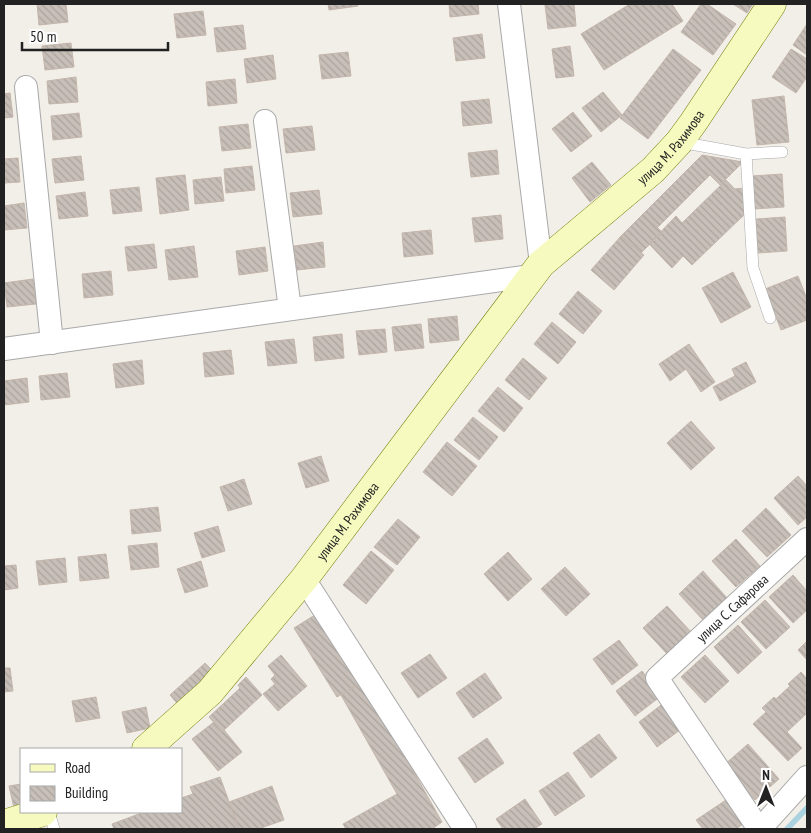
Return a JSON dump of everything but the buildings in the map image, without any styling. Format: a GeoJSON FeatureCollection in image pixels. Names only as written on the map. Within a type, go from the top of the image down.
{"type":"FeatureCollection","features":[{"type":"Feature","properties":{"kind":"street"},"geometry":{"type":"LineString","coordinates":[[4,349],[290,309],[536,270],[509,4]]}},
{"type":"Feature","properties":{"kind":"street","name":"улица М. Рахимова"},"geometry":{"type":"LineString","coordinates":[[147,748],[210,692],[304,579],[536,270],[653,170],[678,142],[693,123],[772,4]]}},
{"type":"Feature","properties":{"kind":"street"},"geometry":{"type":"LineString","coordinates":[[26,87],[52,342]]}},
{"type":"Feature","properties":{"kind":"street"},"geometry":{"type":"LineString","coordinates":[[265,121],[290,309]]}},
{"type":"Feature","properties":{"kind":"street","name":"улица С. Сафарова"},"geometry":{"type":"LineString","coordinates":[[760,829],[657,678],[807,539]]}},
{"type":"Feature","properties":{"kind":"street"},"geometry":{"type":"LineString","coordinates":[[304,579],[466,829]]}},
{"type":"Feature","properties":{"kind":"street"},"geometry":{"type":"LineString","coordinates":[[760,829],[807,777]]}},
{"type":"Feature","properties":{"kind":"street"},"geometry":{"type":"LineString","coordinates":[[4,824],[40,813]]}},
{"type":"Feature","properties":{"kind":"lane"},"geometry":{"type":"LineString","coordinates":[[678,142],[746,154],[782,152]]}},
{"type":"Feature","properties":{"kind":"lane"},"geometry":{"type":"LineString","coordinates":[[746,154],[753,268],[770,318]]}},
{"type":"Feature","properties":{"kind":"lane"},"geometry":{"type":"LineString","coordinates":[[49,813],[54,829]]}},
{"type":"Feature","properties":{"kind":"waterway"},"geometry":{"type":"LineString","coordinates":[[787,829],[807,808]]}}]}
